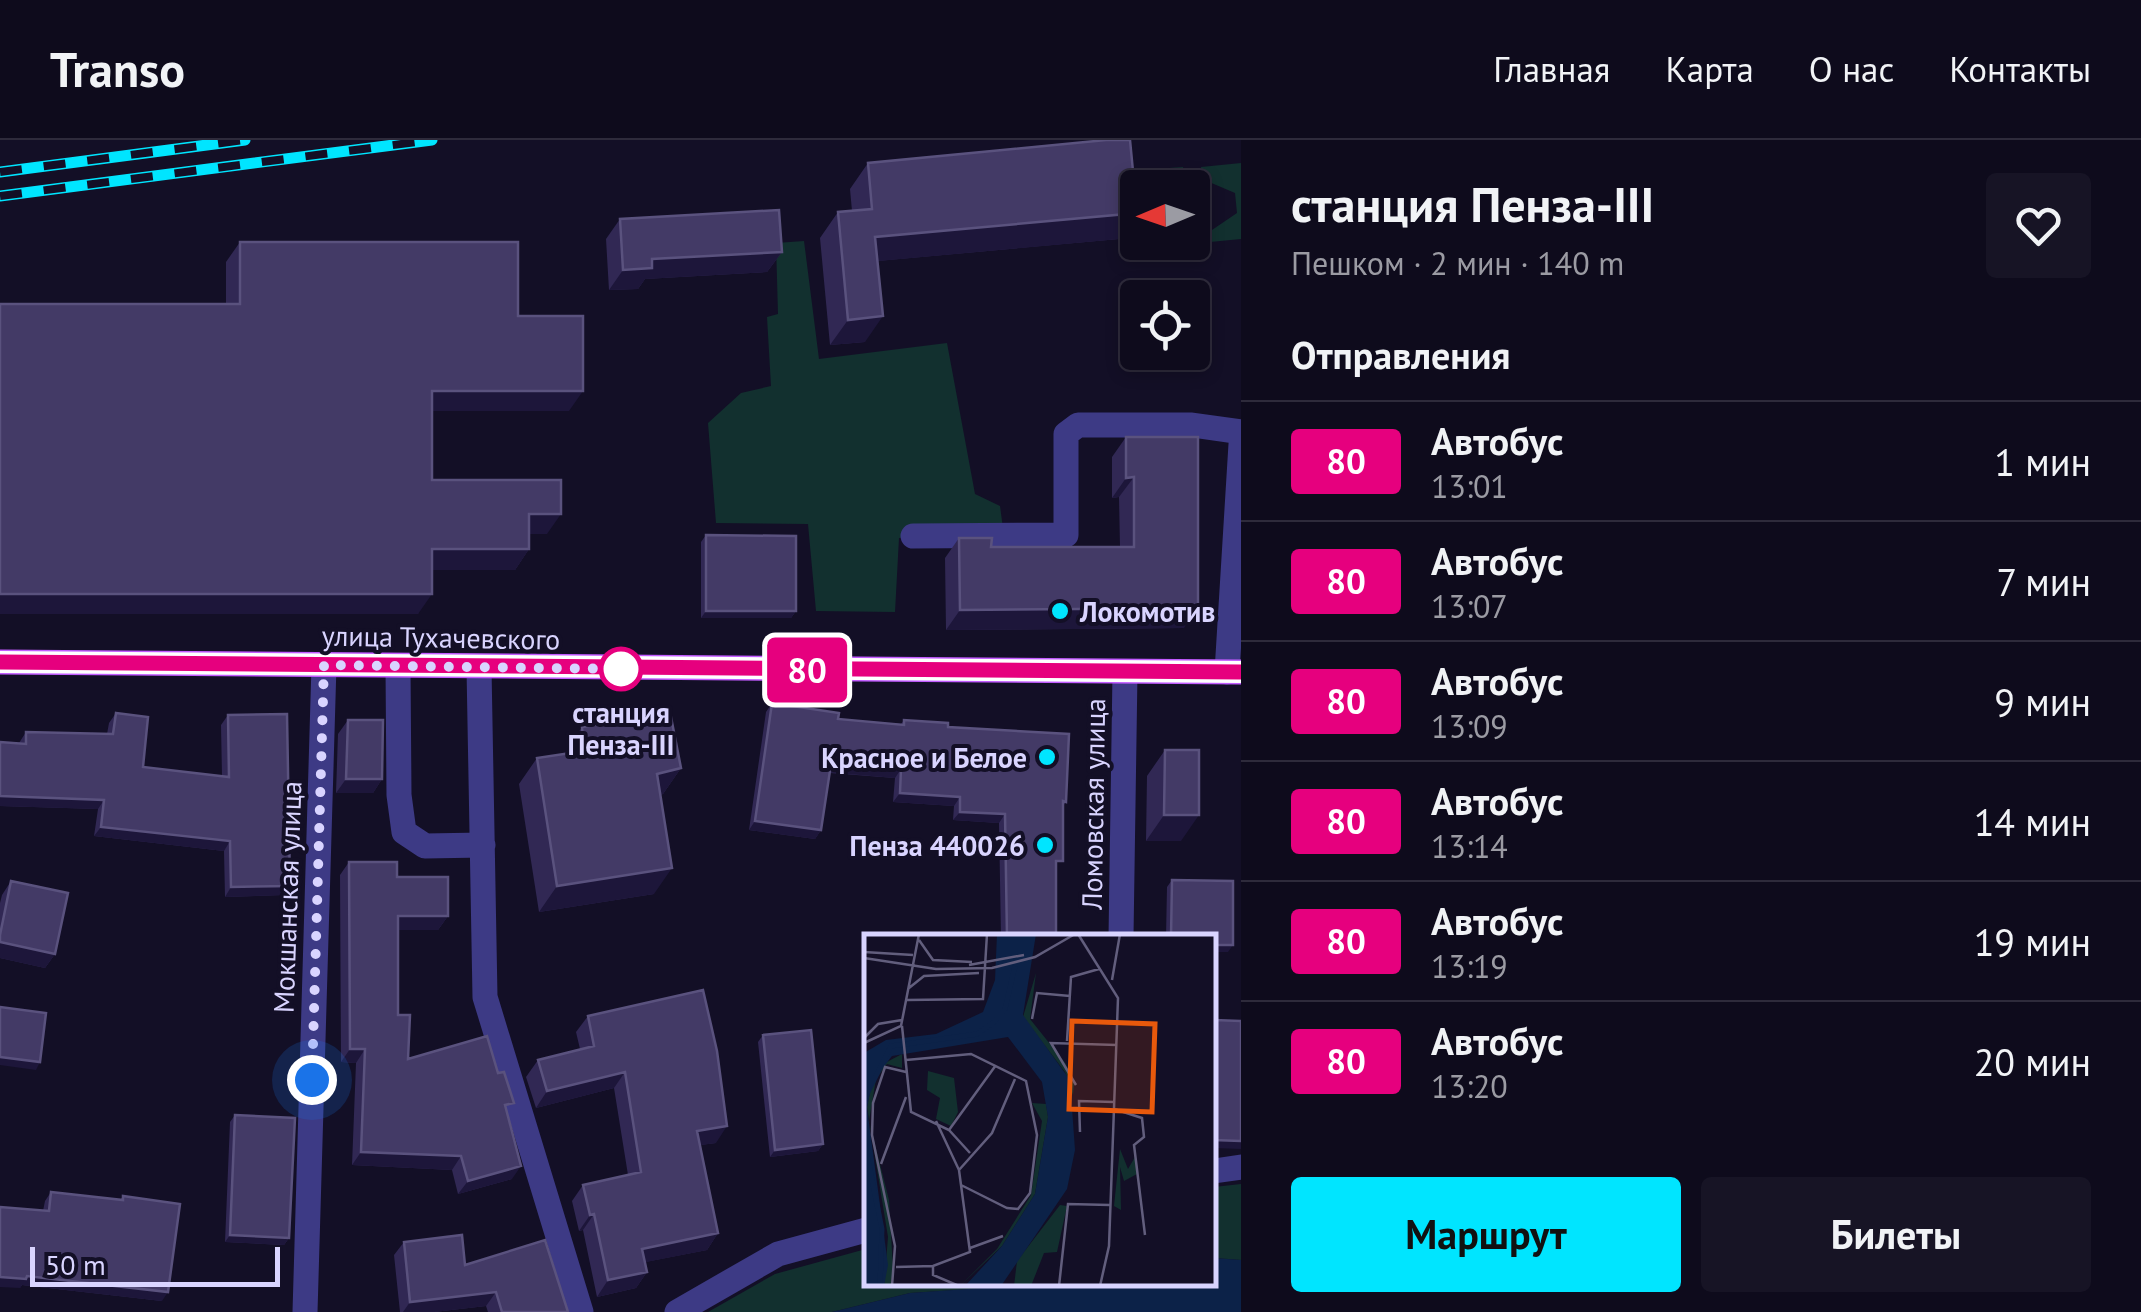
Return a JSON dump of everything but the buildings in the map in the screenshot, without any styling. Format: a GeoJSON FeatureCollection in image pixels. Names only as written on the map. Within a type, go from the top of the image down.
{"type":"FeatureCollection","features":[{"type":"Feature","properties":{"kind":"main road","name":"улица Тухачевского"},"geometry":{"type":"LineString","coordinates":[[0,662],[1234,672]]}},
{"type":"Feature","properties":{"kind":"street"},"geometry":{"type":"LineString","coordinates":[[913,536],[1066,535],[1066,434],[1078,425],[1192,425],[1241,432]]}},
{"type":"Feature","properties":{"kind":"street"},"geometry":{"type":"LineString","coordinates":[[1234,672],[1241,444]]}},
{"type":"Feature","properties":{"kind":"street","name":"Мокшанская улица"},"geometry":{"type":"LineString","coordinates":[[305,1312],[324,665]]}},
{"type":"Feature","properties":{"kind":"street"},"geometry":{"type":"LineString","coordinates":[[398,668],[399,795],[404,832],[425,846],[482,844]]}},
{"type":"Feature","properties":{"kind":"street"},"geometry":{"type":"LineString","coordinates":[[479,668],[485,996],[580,1312]]}},
{"type":"Feature","properties":{"kind":"street","name":"Ломовская улица"},"geometry":{"type":"LineString","coordinates":[[1122,934],[1125,672]]}},
{"type":"Feature","properties":{"kind":"street"},"geometry":{"type":"LineString","coordinates":[[1216,1171],[1241,1167]]}},
{"type":"Feature","properties":{"kind":"street"},"geometry":{"type":"LineString","coordinates":[[677,1312],[778,1254],[864,1231]]}},
{"type":"Feature","properties":{"kind":"green space"},"geometry":{"type":"Polygon","coordinates":[[[1241,163],[1241,239],[1210,242],[1210,231],[1237,213],[1235,193],[1210,182],[1210,170],[1201,167],[1241,163]]]}},
{"type":"Feature","properties":{"kind":"green space"},"geometry":{"type":"Polygon","coordinates":[[[1183,167],[1183,170],[1141,170],[1183,167]]]}},
{"type":"Feature","properties":{"kind":"green space"},"geometry":{"type":"Polygon","coordinates":[[[804,241],[819,359],[947,343],[975,494],[1000,506],[1004,536],[899,538],[895,612],[816,611],[808,524],[716,523],[708,423],[741,393],[771,386],[767,317],[778,314],[776,243],[804,241]]]}},
{"type":"Feature","properties":{"kind":"green space"},"geometry":{"type":"Polygon","coordinates":[[[1241,1184],[1241,1260],[1216,1258],[1216,1187],[1241,1184]]]}},
{"type":"Feature","properties":{"kind":"green space"},"geometry":{"type":"Polygon","coordinates":[[[864,1250],[864,1287],[1006,1287],[910,1293],[832,1312],[708,1312],[775,1274],[864,1250]]]}},
{"type":"Feature","properties":{"kind":"water"},"geometry":{"type":"Polygon","coordinates":[[[1216,1258],[1241,1260],[1241,1312],[832,1312],[910,1293],[995,1287],[1216,1287],[1216,1258]]]}},
{"type":"Feature","properties":{"kind":"railway"},"geometry":{"type":"LineString","coordinates":[[0,172],[245,140]]}},
{"type":"Feature","properties":{"kind":"railway"},"geometry":{"type":"LineString","coordinates":[[0,196],[432,140]]}},
{"type":"Feature","properties":{"kind":"bus line","name":"80"},"geometry":{"type":"LineString","coordinates":[[0,662],[1241,672]]}},
{"type":"Feature","properties":{"kind":"place","name":"Локомотив"},"geometry":{"type":"Point","coordinates":[1060,611]}},
{"type":"Feature","properties":{"kind":"place","name":"станция Пенза-III"},"geometry":{"type":"Point","coordinates":[621,669]}},
{"type":"Feature","properties":{"kind":"place","name":"Красное и Белое"},"geometry":{"type":"Point","coordinates":[1047,757]}},
{"type":"Feature","properties":{"kind":"place","name":"Пенза 440026"},"geometry":{"type":"Point","coordinates":[1045,845]}},
{"type":"Feature","properties":{"kind":"route"},"geometry":{"type":"LineString","coordinates":[[312,1080],[324,665],[621,669]]}}]}
